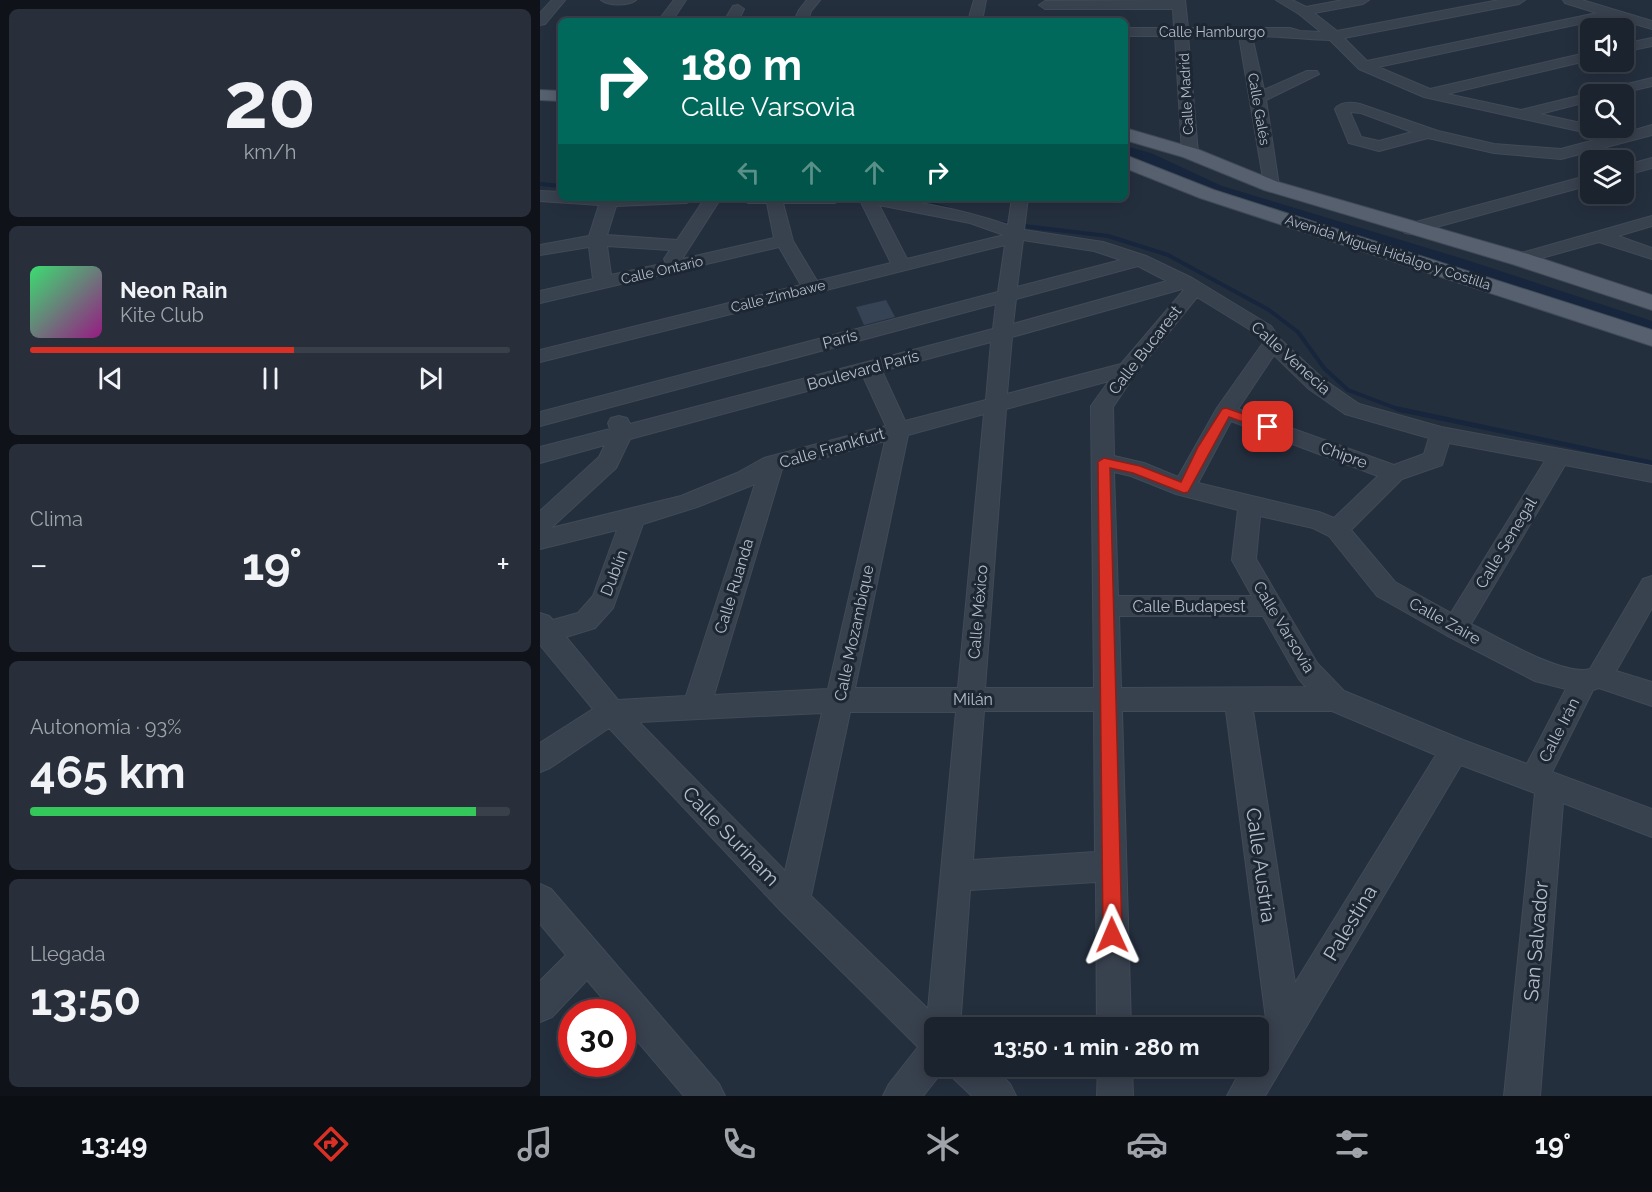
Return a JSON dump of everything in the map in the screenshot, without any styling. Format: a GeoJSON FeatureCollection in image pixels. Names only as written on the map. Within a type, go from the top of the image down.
{"type":"FeatureCollection","features":[{"type":"Feature","properties":{"kind":"main road"},"geometry":{"type":"LineString","coordinates":[[540,95],[558,96]]}},
{"type":"Feature","properties":{"kind":"main road","name":"Avenida Miguel Hidalgo y Costilla"},"geometry":{"type":"LineString","coordinates":[[1128,135],[1190,153],[1272,186],[1411,229],[1520,259],[1652,303]]}},
{"type":"Feature","properties":{"kind":"main road","name":"Avenida Miguel Hidalgo y Costilla"},"geometry":{"type":"LineString","coordinates":[[1128,162],[1228,201],[1652,338]]}},
{"type":"Feature","properties":{"kind":"street"},"geometry":{"type":"LineString","coordinates":[[607,0],[627,5]]}},
{"type":"Feature","properties":{"kind":"street"},"geometry":{"type":"LineString","coordinates":[[667,18],[680,0]]}},
{"type":"Feature","properties":{"kind":"street"},"geometry":{"type":"LineString","coordinates":[[802,18],[805,10],[814,0]]}},
{"type":"Feature","properties":{"kind":"street"},"geometry":{"type":"LineString","coordinates":[[976,18],[980,0]]}},
{"type":"Feature","properties":{"kind":"street"},"geometry":{"type":"LineString","coordinates":[[1282,0],[1304,11],[1334,36],[1364,66],[1430,94],[1580,128]]}},
{"type":"Feature","properties":{"kind":"street"},"geometry":{"type":"LineString","coordinates":[[1304,11],[1363,0]]}},
{"type":"Feature","properties":{"kind":"street","name":"Calle Hamburgo"},"geometry":{"type":"LineString","coordinates":[[1128,32],[1290,37],[1298,35],[1334,36],[1519,0]]}},
{"type":"Feature","properties":{"kind":"street"},"geometry":{"type":"LineString","coordinates":[[1569,0],[1652,25]]}},
{"type":"Feature","properties":{"kind":"street"},"geometry":{"type":"LineString","coordinates":[[1042,18],[1045,2],[1174,3]]}},
{"type":"Feature","properties":{"kind":"street","name":"Calle Madrid"},"geometry":{"type":"LineString","coordinates":[[1174,3],[1190,153]]}},
{"type":"Feature","properties":{"kind":"street"},"geometry":{"type":"LineString","coordinates":[[540,21],[550,6]]}},
{"type":"Feature","properties":{"kind":"street"},"geometry":{"type":"LineString","coordinates":[[1364,66],[1613,13]]}},
{"type":"Feature","properties":{"kind":"street","name":"Calle Hamburgo"},"geometry":{"type":"LineString","coordinates":[[1128,36],[1178,34]]}},
{"type":"Feature","properties":{"kind":"street","name":"Calle Galés"},"geometry":{"type":"LineString","coordinates":[[1245,35],[1272,186]]}},
{"type":"Feature","properties":{"kind":"street"},"geometry":{"type":"LineString","coordinates":[[1634,46],[1652,42]]}},
{"type":"Feature","properties":{"kind":"street"},"geometry":{"type":"LineString","coordinates":[[1430,94],[1580,58]]}},
{"type":"Feature","properties":{"kind":"street"},"geometry":{"type":"LineString","coordinates":[[1258,98],[1312,74]]}},
{"type":"Feature","properties":{"kind":"street"},"geometry":{"type":"LineString","coordinates":[[1634,86],[1652,82]]}},
{"type":"Feature","properties":{"kind":"street"},"geometry":{"type":"LineString","coordinates":[[1518,114],[1580,99]]}},
{"type":"Feature","properties":{"kind":"street"},"geometry":{"type":"LineString","coordinates":[[1427,133],[1379,146],[1354,140],[1342,109],[1355,107],[1427,133],[1494,150],[1561,154],[1619,138]]}},
{"type":"Feature","properties":{"kind":"street"},"geometry":{"type":"LineString","coordinates":[[1634,134],[1652,130]]}},
{"type":"Feature","properties":{"kind":"street"},"geometry":{"type":"LineString","coordinates":[[1629,138],[1652,142]]}},
{"type":"Feature","properties":{"kind":"street"},"geometry":{"type":"LineString","coordinates":[[1634,168],[1652,163]]}},
{"type":"Feature","properties":{"kind":"street"},"geometry":{"type":"LineString","coordinates":[[1634,173],[1652,180]]}},
{"type":"Feature","properties":{"kind":"street"},"geometry":{"type":"LineString","coordinates":[[1411,229],[1580,183]]}},
{"type":"Feature","properties":{"kind":"street"},"geometry":{"type":"LineString","coordinates":[[540,196],[558,197]]}},
{"type":"Feature","properties":{"kind":"street"},"geometry":{"type":"LineString","coordinates":[[603,283],[597,240],[609,201]]}},
{"type":"Feature","properties":{"kind":"street"},"geometry":{"type":"LineString","coordinates":[[668,268],[680,245],[710,201]]}},
{"type":"Feature","properties":{"kind":"street"},"geometry":{"type":"LineString","coordinates":[[774,201],[784,241],[811,287]]}},
{"type":"Feature","properties":{"kind":"street"},"geometry":{"type":"LineString","coordinates":[[869,201],[901,265]]}},
{"type":"Feature","properties":{"kind":"street","name":"Calle Venecia"},"geometry":{"type":"LineString","coordinates":[[883,201],[974,219],[1017,223],[1140,260],[1190,285],[1264,330],[1273,343],[1316,384],[1352,409],[1440,434],[1652,474]]}},
{"type":"Feature","properties":{"kind":"street"},"geometry":{"type":"LineString","coordinates":[[1520,259],[1603,237],[1652,221]]}},
{"type":"Feature","properties":{"kind":"street","name":"Calle Zimbawe"},"geometry":{"type":"LineString","coordinates":[[540,356],[901,265],[1017,223]]}},
{"type":"Feature","properties":{"kind":"street","name":"Calle México"},"geometry":{"type":"LineString","coordinates":[[944,1017],[1002,333],[1017,223]]}},
{"type":"Feature","properties":{"kind":"street"},"geometry":{"type":"LineString","coordinates":[[1603,237],[1652,254]]}},
{"type":"Feature","properties":{"kind":"street"},"geometry":{"type":"LineString","coordinates":[[540,250],[597,240],[680,245]]}},
{"type":"Feature","properties":{"kind":"street","name":"Calle Ontario"},"geometry":{"type":"LineString","coordinates":[[540,297],[784,241]]}},
{"type":"Feature","properties":{"kind":"street","name":"París"},"geometry":{"type":"LineString","coordinates":[[540,419],[1140,260]]}},
{"type":"Feature","properties":{"kind":"street","name":"Boulevard París"},"geometry":{"type":"LineString","coordinates":[[540,455],[1190,285]]}},
{"type":"Feature","properties":{"kind":"street","name":"Calle Bucarest"},"geometry":{"type":"LineString","coordinates":[[1114,1017],[1102,406],[1190,285]]}},
{"type":"Feature","properties":{"kind":"street"},"geometry":{"type":"LineString","coordinates":[[1184,488],[1244,380],[1273,343]]}},
{"type":"Feature","properties":{"kind":"street"},"geometry":{"type":"LineString","coordinates":[[870,368],[898,430]]}},
{"type":"Feature","properties":{"kind":"street","name":"Calle Frankfurt"},"geometry":{"type":"LineString","coordinates":[[540,540],[634,518],[741,483],[772,464],[1128,369]]}},
{"type":"Feature","properties":{"kind":"street"},"geometry":{"type":"LineString","coordinates":[[540,525],[608,462],[622,433],[613,400]]}},
{"type":"Feature","properties":{"kind":"street"},"geometry":{"type":"LineString","coordinates":[[540,406],[567,412]]}},
{"type":"Feature","properties":{"kind":"street","name":"Chipre"},"geometry":{"type":"LineString","coordinates":[[1226,412],[1394,473]]}},
{"type":"Feature","properties":{"kind":"street","name":"Calle Mozambique"},"geometry":{"type":"LineString","coordinates":[[794,902],[898,430]]}},
{"type":"Feature","properties":{"kind":"street"},"geometry":{"type":"LineString","coordinates":[[1104,462],[1136,470],[1184,488],[1250,506],[1319,521],[1337,530],[1394,473],[1434,459],[1440,434]]}},
{"type":"Feature","properties":{"kind":"street","name":"Calle Senegal"},"geometry":{"type":"LineString","coordinates":[[1455,628],[1558,458]]}},
{"type":"Feature","properties":{"kind":"street","name":"Calle Ruanda"},"geometry":{"type":"LineString","coordinates":[[696,708],[772,464]]}},
{"type":"Feature","properties":{"kind":"street","name":"Calle Varsovia"},"geometry":{"type":"LineString","coordinates":[[1250,506],[1244,560],[1308,671],[1334,699],[1455,750],[1652,823]]}},
{"type":"Feature","properties":{"kind":"street","name":"Dublín"},"geometry":{"type":"LineString","coordinates":[[543,630],[586,621],[604,601],[634,518]]}},
{"type":"Feature","properties":{"kind":"street","name":"Calle Zaire"},"geometry":{"type":"LineString","coordinates":[[1337,530],[1386,589],[1455,628],[1544,673],[1592,679],[1652,694]]}},
{"type":"Feature","properties":{"kind":"street","name":"Calle Irán"},"geometry":{"type":"LineString","coordinates":[[1542,782],[1592,679],[1652,586]]}},
{"type":"Feature","properties":{"kind":"street","name":"Calle Budapest"},"geometry":{"type":"LineString","coordinates":[[1107,606],[1271,606]]}},
{"type":"Feature","properties":{"kind":"street","name":"Calle Surinam"},"geometry":{"type":"LineString","coordinates":[[543,630],[611,712],[794,902],[924,1029]]}},
{"type":"Feature","properties":{"kind":"street","name":"Calle Austria"},"geometry":{"type":"LineString","coordinates":[[1238,699],[1285,1031]]}},
{"type":"Feature","properties":{"kind":"street","name":"Milán"},"geometry":{"type":"LineString","coordinates":[[611,712],[839,700],[1334,699]]}},
{"type":"Feature","properties":{"kind":"street"},"geometry":{"type":"LineString","coordinates":[[540,759],[611,712]]}},
{"type":"Feature","properties":{"kind":"street","name":"Palestina"},"geometry":{"type":"LineString","coordinates":[[1245,1096],[1455,750]]}},
{"type":"Feature","properties":{"kind":"street","name":"San Salvador"},"geometry":{"type":"LineString","coordinates":[[1522,1096],[1542,782]]}},
{"type":"Feature","properties":{"kind":"street"},"geometry":{"type":"LineString","coordinates":[[956,876],[1111,866]]}},
{"type":"Feature","properties":{"kind":"street"},"geometry":{"type":"LineString","coordinates":[[540,900],[707,1096]]}},
{"type":"Feature","properties":{"kind":"street"},"geometry":{"type":"LineString","coordinates":[[540,1005],[588,955]]}},
{"type":"Feature","properties":{"kind":"street"},"geometry":{"type":"LineString","coordinates":[[901,1096],[924,1067]]}},
{"type":"Feature","properties":{"kind":"street"},"geometry":{"type":"LineString","coordinates":[[977,1077],[998,1096]]}},
{"type":"Feature","properties":{"kind":"street"},"geometry":{"type":"LineString","coordinates":[[1115,1077],[1115,1096]]}},
{"type":"Feature","properties":{"kind":"water"},"geometry":{"type":"Polygon","coordinates":[[[1128,147],[1151,153],[1222,186],[1467,260],[1652,321],[1652,335],[1278,215],[1128,160],[1128,147]]]}},
{"type":"Feature","properties":{"kind":"building"},"geometry":{"type":"Polygon","coordinates":[[[886,300],[895,317],[864,325],[856,307],[886,300]]]}},
{"type":"Feature","properties":{"kind":"waterway"},"geometry":{"type":"LineString","coordinates":[[540,184],[558,186]]}},
{"type":"Feature","properties":{"kind":"waterway"},"geometry":{"type":"LineString","coordinates":[[918,201],[949,209]]}},
{"type":"Feature","properties":{"kind":"waterway"},"geometry":{"type":"LineString","coordinates":[[998,223],[1108,236],[1168,255],[1269,310],[1298,332],[1324,368],[1348,390],[1403,411]]}},
{"type":"Feature","properties":{"kind":"waterway"},"geometry":{"type":"LineString","coordinates":[[1398,409],[1652,463]]}},
{"type":"Feature","properties":{"kind":"route"},"geometry":{"type":"LineString","coordinates":[[1112,935],[1104,462],[1136,470],[1184,488],[1226,412],[1268,427]]}}]}
